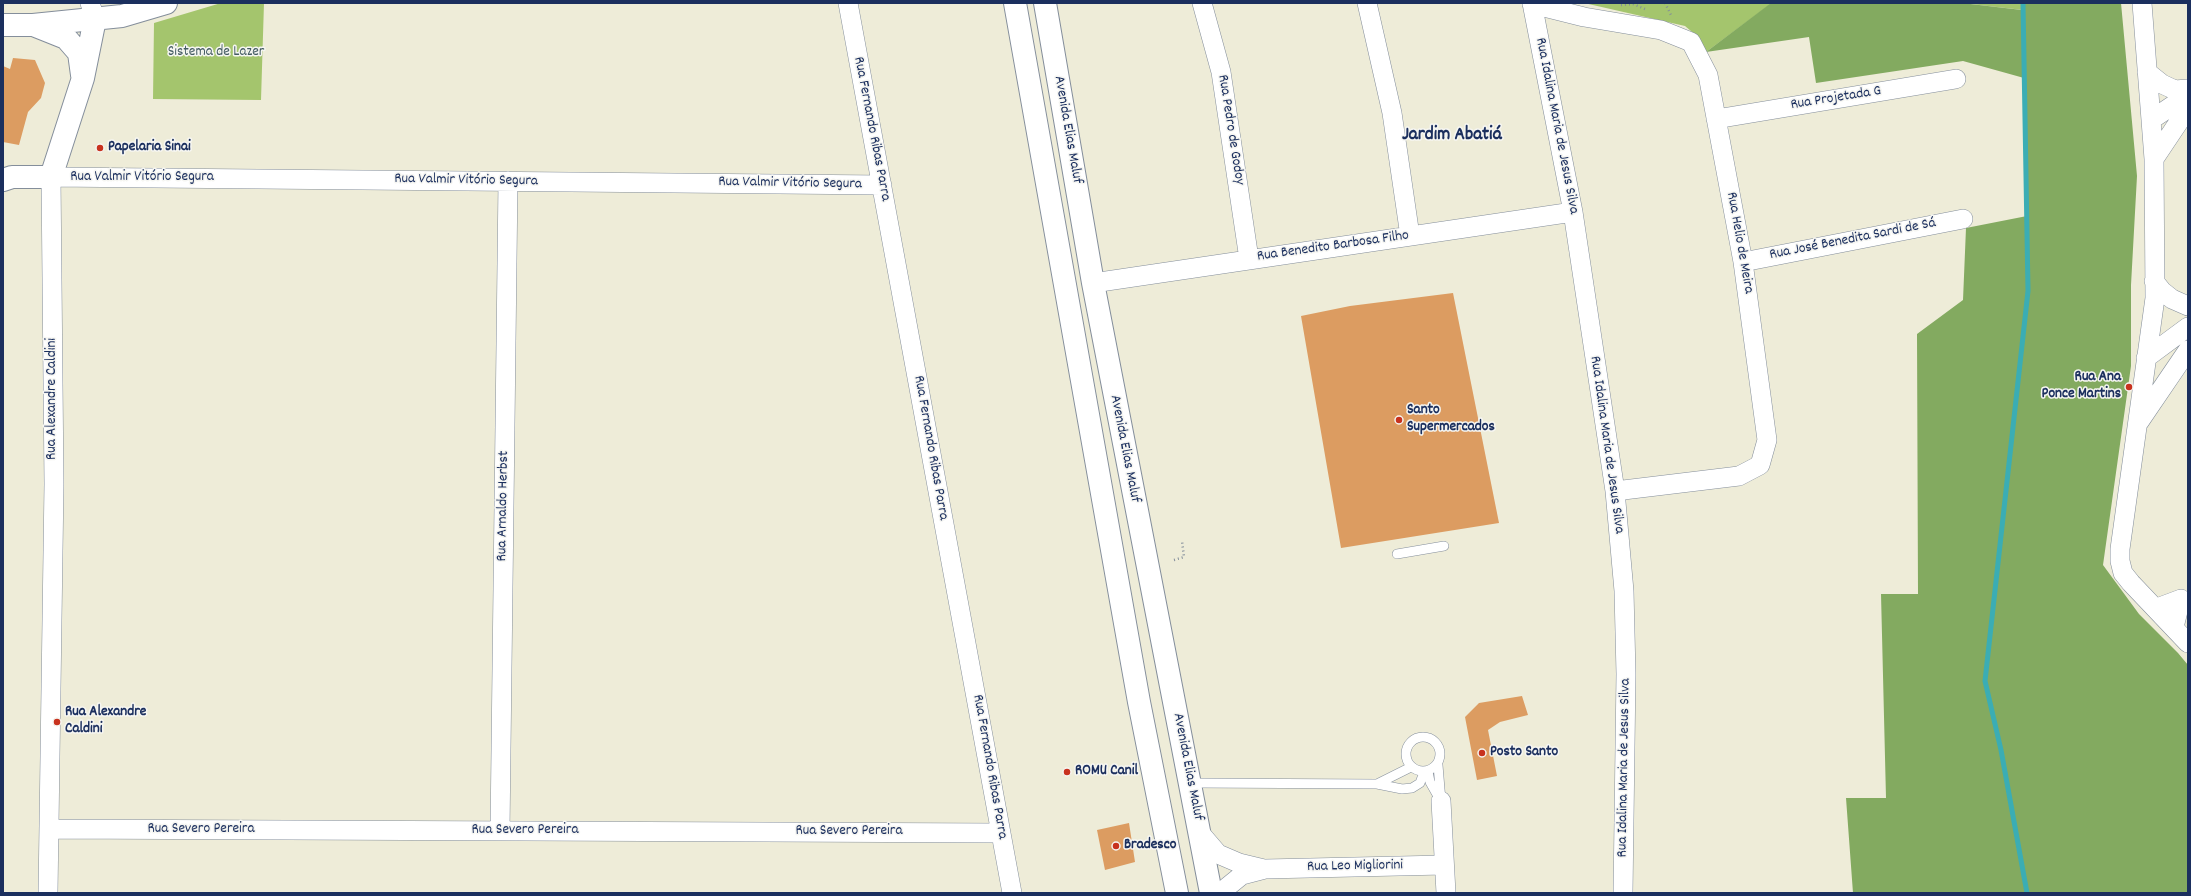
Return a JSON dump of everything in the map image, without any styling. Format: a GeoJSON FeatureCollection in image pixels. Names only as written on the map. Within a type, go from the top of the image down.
{"type":"FeatureCollection","features":[{"type":"Feature","properties":{"kind":"main road"},"geometry":{"type":"LineString","coordinates":[[3,25],[33,25],[93,11],[122,16],[166,3]]}},
{"type":"Feature","properties":{"kind":"main road","name":"Avenida Elias Maluf"},"geometry":{"type":"LineString","coordinates":[[1015,3],[1139,702],[1177,893]]}},
{"type":"Feature","properties":{"kind":"main road","name":"Avenida Elias Maluf"},"geometry":{"type":"LineString","coordinates":[[1045,3],[1092,283],[1191,783],[1211,893]]}},
{"type":"Feature","properties":{"kind":"main road","name":"Rua Alexandre Caldini"},"geometry":{"type":"LineString","coordinates":[[51,177],[82,78],[93,11]]}},
{"type":"Feature","properties":{"kind":"main road","name":"Rua Alexandre Caldini"},"geometry":{"type":"LineString","coordinates":[[33,25],[66,38],[79,53],[82,78]]}},
{"type":"Feature","properties":{"kind":"main road"},"geometry":{"type":"LineString","coordinates":[[3,180],[12,177],[51,177]]}},
{"type":"Feature","properties":{"kind":"main road"},"geometry":{"type":"LineString","coordinates":[[1139,702],[1163,775],[1173,781],[1191,783]]}},
{"type":"Feature","properties":{"kind":"street","name":"Rua Fernando Ribas Parra"},"geometry":{"type":"LineString","coordinates":[[848,3],[1012,893]]}},
{"type":"Feature","properties":{"kind":"street","name":"Rua Pedro de Godoy"},"geometry":{"type":"LineString","coordinates":[[1202,3],[1221,72],[1249,260]]}},
{"type":"Feature","properties":{"kind":"street"},"geometry":{"type":"LineString","coordinates":[[1367,3],[1392,113],[1410,236]]}},
{"type":"Feature","properties":{"kind":"street","name":"Rua Helio de Meira"},"geometry":{"type":"LineString","coordinates":[[1532,3],[1584,17],[1662,30],[1691,42],[1708,75],[1743,262],[1766,440],[1760,465],[1739,476],[1615,491]]}},
{"type":"Feature","properties":{"kind":"street","name":"Rua Idalina Maria de Jesus Silva"},"geometry":{"type":"LineString","coordinates":[[1532,3],[1573,212],[1615,491],[1624,591],[1626,674],[1623,893]]}},
{"type":"Feature","properties":{"kind":"street"},"geometry":{"type":"LineString","coordinates":[[2142,3],[2154,159],[2155,298],[2120,549],[2120,561],[2123,573],[2131,583],[2157,608],[2188,643]]}},
{"type":"Feature","properties":{"kind":"street"},"geometry":{"type":"LineString","coordinates":[[2147,72],[2162,84],[2175,90],[2188,89]]}},
{"type":"Feature","properties":{"kind":"street","name":"Rua Projetada G"},"geometry":{"type":"LineString","coordinates":[[1716,119],[1956,80]]}},
{"type":"Feature","properties":{"kind":"street"},"geometry":{"type":"LineString","coordinates":[[2151,120],[2188,95]]}},
{"type":"Feature","properties":{"kind":"street"},"geometry":{"type":"LineString","coordinates":[[2154,159],[2188,108]]}},
{"type":"Feature","properties":{"kind":"street","name":"Rua Valmir Vitório Segura"},"geometry":{"type":"LineString","coordinates":[[51,177],[882,185]]}},
{"type":"Feature","properties":{"kind":"street","name":"Rua Alexandre Caldini"},"geometry":{"type":"LineString","coordinates":[[48,893],[54,484],[51,177]]}},
{"type":"Feature","properties":{"kind":"street","name":"Rua Arnaldo Herbst"},"geometry":{"type":"LineString","coordinates":[[500,831],[508,181]]}},
{"type":"Feature","properties":{"kind":"street","name":"Rua Benedito Barbosa Filho"},"geometry":{"type":"LineString","coordinates":[[1092,283],[1573,212]]}},
{"type":"Feature","properties":{"kind":"street","name":"Rua José Benedita Sardi de Sá"},"geometry":{"type":"LineString","coordinates":[[1743,262],[1963,219]]}},
{"type":"Feature","properties":{"kind":"street"},"geometry":{"type":"LineString","coordinates":[[2154,281],[2162,291],[2172,299],[2188,306]]}},
{"type":"Feature","properties":{"kind":"street"},"geometry":{"type":"LineString","coordinates":[[2146,358],[2188,327]]}},
{"type":"Feature","properties":{"kind":"street"},"geometry":{"type":"LineString","coordinates":[[2137,424],[2188,350]]}},
{"type":"Feature","properties":{"kind":"street"},"geometry":{"type":"LineString","coordinates":[[2157,608],[2184,593]]}},
{"type":"Feature","properties":{"kind":"street"},"geometry":{"type":"LineString","coordinates":[[2174,627],[2184,593]]}},
{"type":"Feature","properties":{"kind":"street"},"geometry":{"type":"LineString","coordinates":[[1441,801],[1446,893]]}},
{"type":"Feature","properties":{"kind":"street","name":"Rua Severo Pereira"},"geometry":{"type":"LineString","coordinates":[[50,829],[1001,833]]}},
{"type":"Feature","properties":{"kind":"street","name":"Rua Leo Migliorini"},"geometry":{"type":"LineString","coordinates":[[1200,834],[1218,854],[1239,863],[1265,869],[1444,865]]}},
{"type":"Feature","properties":{"kind":"street","name":"Rua Leo Migliorini"},"geometry":{"type":"LineString","coordinates":[[1222,893],[1226,888],[1242,876],[1265,869]]}},
{"type":"Feature","properties":{"kind":"lane"},"geometry":{"type":"LineString","coordinates":[[1397,554],[1444,546]]}},
{"type":"Feature","properties":{"kind":"lane"},"geometry":{"type":"LineString","coordinates":[[1411,768],[1407,762],[1407,747],[1413,740],[1421,737],[1429,738],[1439,748],[1441,753],[1438,765],[1441,801]]}},
{"type":"Feature","properties":{"kind":"lane"},"geometry":{"type":"LineString","coordinates":[[1191,783],[1377,784],[1402,789],[1412,788],[1420,783],[1426,772],[1438,765]]}},
{"type":"Feature","properties":{"kind":"lane"},"geometry":{"type":"LineString","coordinates":[[1377,784],[1411,768],[1426,772]]}},
{"type":"Feature","properties":{"kind":"lane"},"geometry":{"type":"LineString","coordinates":[[1426,772],[1441,801]]}},
{"type":"Feature","properties":{"kind":"path"},"geometry":{"type":"LineString","coordinates":[[1665,3],[1672,17]]}},
{"type":"Feature","properties":{"kind":"path"},"geometry":{"type":"LineString","coordinates":[[1174,560],[1184,557],[1182,541]]}},
{"type":"Feature","properties":{"kind":"green space","name":"Sistema de Lazer"},"geometry":{"type":"Polygon","coordinates":[[[221,3],[264,3],[261,100],[153,99],[154,23],[221,3]]]}},
{"type":"Feature","properties":{"kind":"green space"},"geometry":{"type":"Polygon","coordinates":[[[1584,3],[1772,3],[1706,52],[1698,37],[1685,26],[1584,3]]]}},
{"type":"Feature","properties":{"kind":"green space"},"geometry":{"type":"Polygon","coordinates":[[[1771,3],[1962,3],[2022,10],[2023,3],[2121,3],[2137,176],[2131,285],[2131,366],[2103,565],[2139,614],[2188,665],[2188,893],[1853,893],[1846,798],[1886,798],[1881,594],[1918,594],[1917,334],[1963,300],[1966,228],[2027,216],[2024,78],[1963,61],[1816,83],[1809,37],[1706,52],[1771,3]]]}},
{"type":"Feature","properties":{"kind":"green space"},"geometry":{"type":"Polygon","coordinates":[[[1962,3],[2023,3],[2023,10],[1962,3]]]}},
{"type":"Feature","properties":{"kind":"building"},"geometry":{"type":"Polygon","coordinates":[[[13,58],[35,60],[45,83],[41,98],[28,112],[19,145],[3,142],[3,66],[10,69],[13,58]]]}},
{"type":"Feature","properties":{"kind":"building","name":"Santo Supermercados"},"geometry":{"type":"Polygon","coordinates":[[[1453,293],[1499,523],[1341,548],[1301,316],[1350,306],[1453,293]]]}},
{"type":"Feature","properties":{"kind":"building","name":"Posto Santo"},"geometry":{"type":"Polygon","coordinates":[[[1522,696],[1528,715],[1500,722],[1488,730],[1497,776],[1477,780],[1465,717],[1479,703],[1522,696]]]}},
{"type":"Feature","properties":{"kind":"building","name":"Bradesco"},"geometry":{"type":"Polygon","coordinates":[[[1129,823],[1135,862],[1105,870],[1097,830],[1129,823]]]}},
{"type":"Feature","properties":{"kind":"waterway"},"geometry":{"type":"LineString","coordinates":[[2023,3],[2028,291],[1985,681],[2001,750],[2027,893]]}},
{"type":"Feature","properties":{"kind":"place","name":"Papelaria Sinai"},"geometry":{"type":"Point","coordinates":[100,148]}},
{"type":"Feature","properties":{"kind":"place","name":"Rua Ana Ponce Martins"},"geometry":{"type":"Point","coordinates":[2129,387]}},
{"type":"Feature","properties":{"kind":"place","name":"Santo Supermercados"},"geometry":{"type":"Point","coordinates":[1399,420]}},
{"type":"Feature","properties":{"kind":"place","name":"Rua Alexandre Caldini"},"geometry":{"type":"Point","coordinates":[57,722]}},
{"type":"Feature","properties":{"kind":"place","name":"Posto Santo"},"geometry":{"type":"Point","coordinates":[1482,753]}},
{"type":"Feature","properties":{"kind":"place","name":"ROMU Canil"},"geometry":{"type":"Point","coordinates":[1067,772]}},
{"type":"Feature","properties":{"kind":"place","name":"Bradesco"},"geometry":{"type":"Point","coordinates":[1116,846]}},
{"type":"Feature","properties":{"kind":"district","name":"Jardim Abatiá"},"geometry":{"type":"Point","coordinates":[1452,136]}}]}
